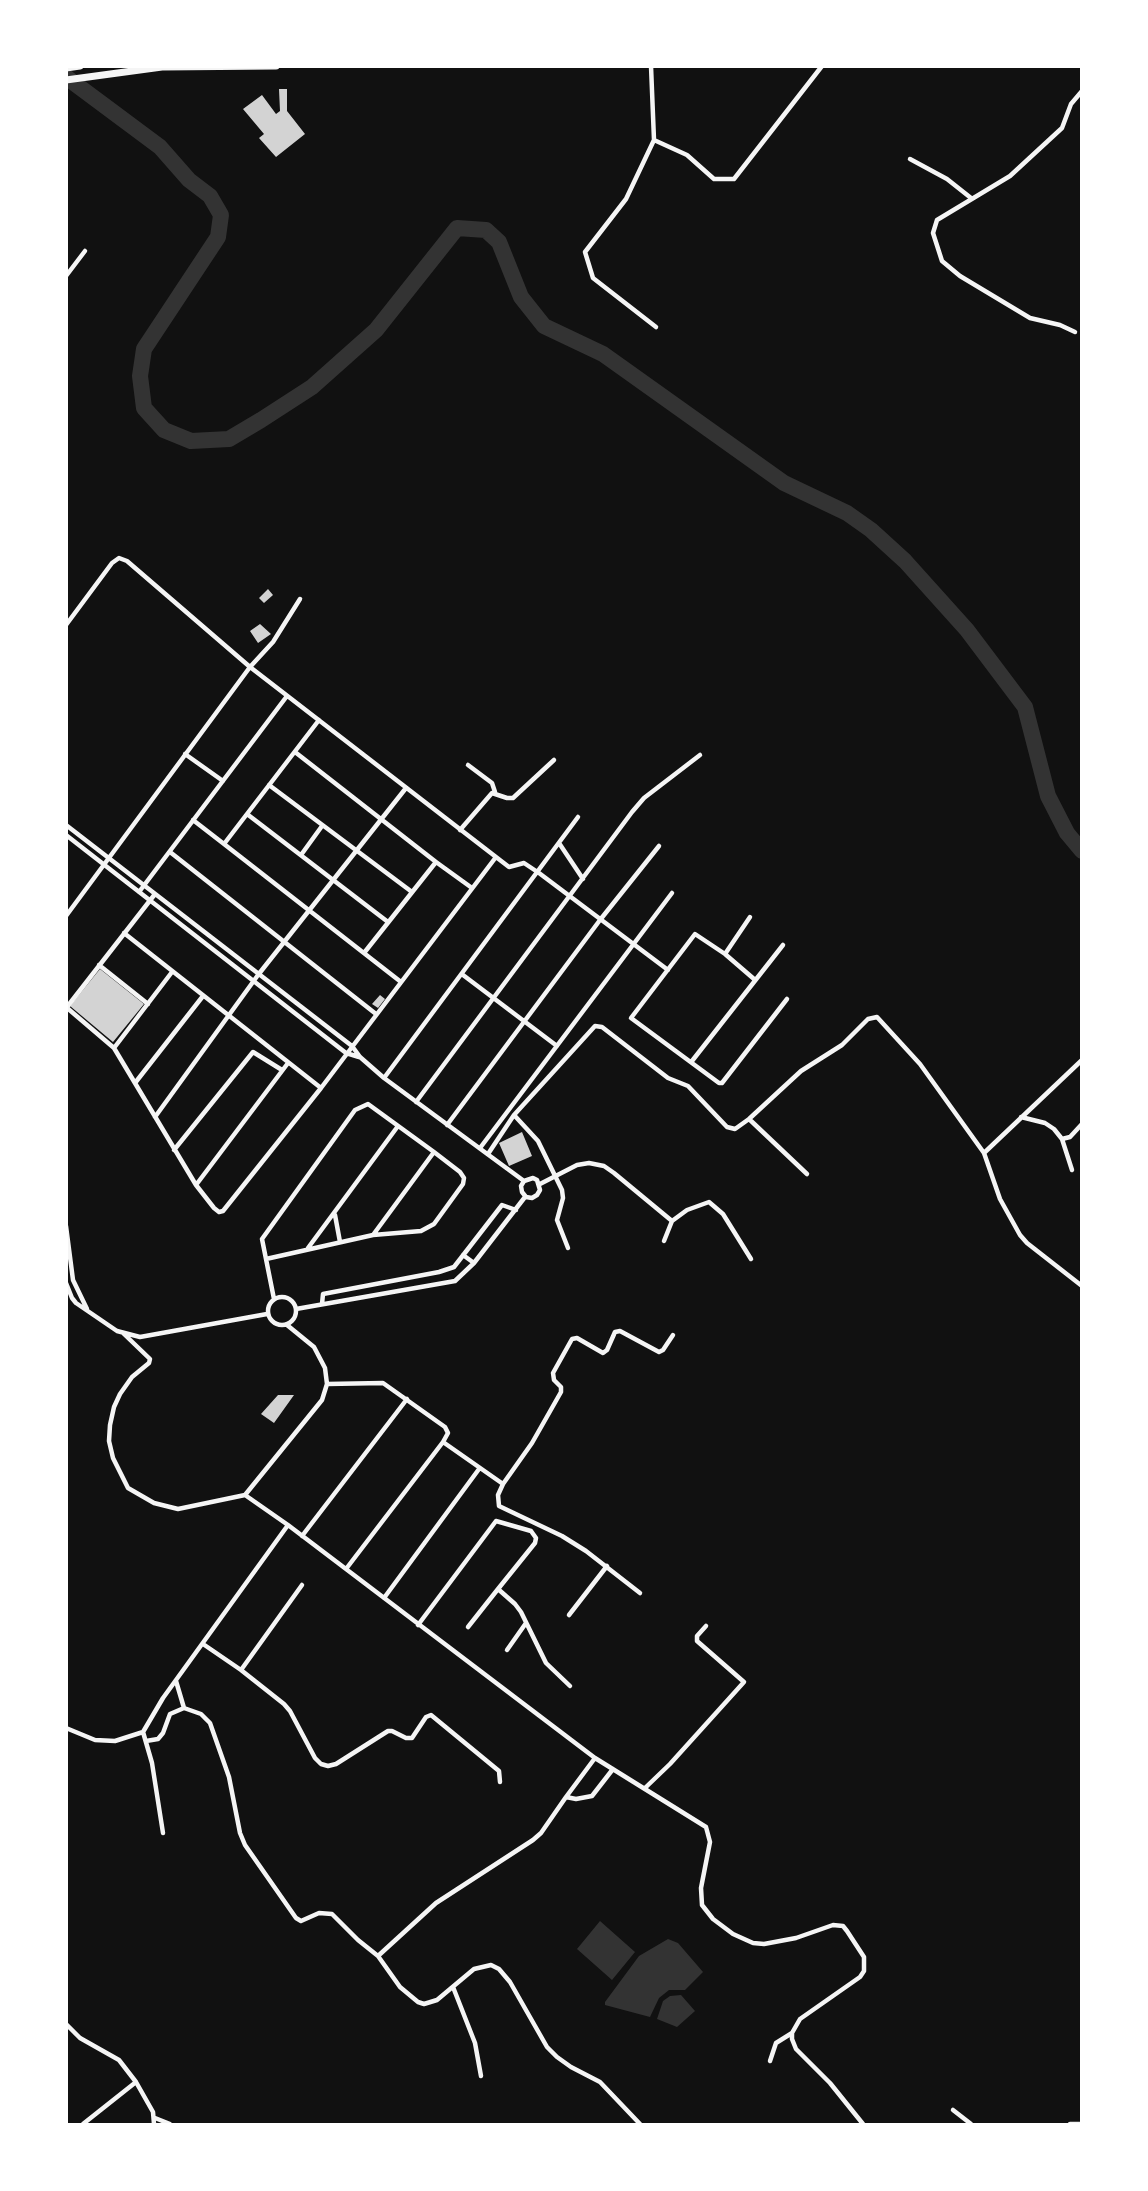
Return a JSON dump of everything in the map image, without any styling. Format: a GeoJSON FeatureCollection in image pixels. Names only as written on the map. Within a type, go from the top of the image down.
{"type":"FeatureCollection","features":[{"type":"Feature","properties":{"kind":"main road"},"geometry":{"type":"LineString","coordinates":[[66,68],[80,66]]}},
{"type":"Feature","properties":{"kind":"main road"},"geometry":{"type":"LineString","coordinates":[[66,80],[148,69],[276,66]]}},
{"type":"Feature","properties":{"kind":"street"},"geometry":{"type":"LineString","coordinates":[[651,66],[654,140],[626,199],[585,252],[593,278],[656,327]]}},
{"type":"Feature","properties":{"kind":"street"},"geometry":{"type":"LineString","coordinates":[[654,140],[687,155],[714,178],[734,179],[822,66]]}},
{"type":"Feature","properties":{"kind":"street"},"geometry":{"type":"LineString","coordinates":[[1075,332],[1060,325],[1030,318],[960,276],[942,261],[933,233],[934,225],[941,216],[959,208],[1010,176],[1062,128],[1071,104],[1082,91]]}},
{"type":"Feature","properties":{"kind":"street"},"geometry":{"type":"LineString","coordinates":[[910,159],[947,179],[971,198]]}},
{"type":"Feature","properties":{"kind":"street"},"geometry":{"type":"LineString","coordinates":[[66,276],[85,251]]}},
{"type":"Feature","properties":{"kind":"street"},"geometry":{"type":"LineString","coordinates":[[66,625],[112,563],[119,558],[127,561],[250,667],[460,830],[509,867],[523,863],[539,873],[668,970]]}},
{"type":"Feature","properties":{"kind":"street"},"geometry":{"type":"LineString","coordinates":[[66,916],[250,667],[273,642],[300,599]]}},
{"type":"Feature","properties":{"kind":"street"},"geometry":{"type":"LineString","coordinates":[[139,892],[287,696]]}},
{"type":"Feature","properties":{"kind":"street"},"geometry":{"type":"LineString","coordinates":[[223,844],[318,720]]}},
{"type":"Feature","properties":{"kind":"street"},"geometry":{"type":"LineString","coordinates":[[295,752],[472,888]]}},
{"type":"Feature","properties":{"kind":"street"},"geometry":{"type":"LineString","coordinates":[[185,754],[223,781]]}},
{"type":"Feature","properties":{"kind":"street"},"geometry":{"type":"LineString","coordinates":[[416,1102],[644,798],[700,755]]}},
{"type":"Feature","properties":{"kind":"street"},"geometry":{"type":"LineString","coordinates":[[468,765],[492,783],[495,792],[513,798],[554,760]]}},
{"type":"Feature","properties":{"kind":"street"},"geometry":{"type":"LineString","coordinates":[[269,785],[412,892]]}},
{"type":"Feature","properties":{"kind":"street"},"geometry":{"type":"LineString","coordinates":[[155,1116],[230,1017],[258,975],[406,788]]}},
{"type":"Feature","properties":{"kind":"street"},"geometry":{"type":"LineString","coordinates":[[460,830],[495,792]]}},
{"type":"Feature","properties":{"kind":"street"},"geometry":{"type":"LineString","coordinates":[[247,814],[388,922]]}},
{"type":"Feature","properties":{"kind":"street"},"geometry":{"type":"LineString","coordinates":[[384,1078],[539,873],[578,817]]}},
{"type":"Feature","properties":{"kind":"street"},"geometry":{"type":"LineString","coordinates":[[193,820],[401,982]]}},
{"type":"Feature","properties":{"kind":"street"},"geometry":{"type":"LineString","coordinates":[[66,825],[352,1046],[360,1057],[384,1078],[524,1181]]}},
{"type":"Feature","properties":{"kind":"street"},"geometry":{"type":"LineString","coordinates":[[301,855],[322,825]]}},
{"type":"Feature","properties":{"kind":"street"},"geometry":{"type":"LineString","coordinates":[[66,835],[346,1053],[360,1057]]}},
{"type":"Feature","properties":{"kind":"street"},"geometry":{"type":"LineString","coordinates":[[559,844],[583,879]]}},
{"type":"Feature","properties":{"kind":"street"},"geometry":{"type":"LineString","coordinates":[[447,1125],[600,920],[659,846]]}},
{"type":"Feature","properties":{"kind":"street"},"geometry":{"type":"LineString","coordinates":[[170,852],[376,1014]]}},
{"type":"Feature","properties":{"kind":"street"},"geometry":{"type":"LineString","coordinates":[[155,894],[67,1007],[114,1048],[196,1185],[219,1212],[223,1211],[321,1088],[496,857]]}},
{"type":"Feature","properties":{"kind":"street"},"geometry":{"type":"LineString","coordinates":[[364,953],[436,862]]}},
{"type":"Feature","properties":{"kind":"street"},"geometry":{"type":"LineString","coordinates":[[480,1148],[672,893]]}},
{"type":"Feature","properties":{"kind":"street"},"geometry":{"type":"LineString","coordinates":[[725,954],[750,917]]}},
{"type":"Feature","properties":{"kind":"street"},"geometry":{"type":"LineString","coordinates":[[124,933],[321,1088]]}},
{"type":"Feature","properties":{"kind":"street"},"geometry":{"type":"LineString","coordinates":[[625,1025],[695,934],[725,954],[754,979]]}},
{"type":"Feature","properties":{"kind":"street"},"geometry":{"type":"LineString","coordinates":[[692,1061],[783,945]]}},
{"type":"Feature","properties":{"kind":"street"},"geometry":{"type":"LineString","coordinates":[[99,965],[148,1004]]}},
{"type":"Feature","properties":{"kind":"street"},"geometry":{"type":"LineString","coordinates":[[114,1048],[172,972]]}},
{"type":"Feature","properties":{"kind":"street"},"geometry":{"type":"LineString","coordinates":[[463,975],[557,1046]]}},
{"type":"Feature","properties":{"kind":"street"},"geometry":{"type":"LineString","coordinates":[[135,1083],[203,996]]}},
{"type":"Feature","properties":{"kind":"street"},"geometry":{"type":"LineString","coordinates":[[631,1018],[722,1083],[787,999]]}},
{"type":"Feature","properties":{"kind":"street"},"geometry":{"type":"LineString","coordinates":[[488,1154],[514,1115],[586,1035],[599,1025],[668,1078],[688,1086],[727,1127],[734,1129],[749,1119],[801,1071],[842,1045],[867,1019],[873,1017],[880,1019],[920,1065],[984,1153],[1000,1199],[1020,1235],[1081,1285]]}},
{"type":"Feature","properties":{"kind":"street"},"geometry":{"type":"LineString","coordinates":[[174,1150],[253,1052],[282,1070]]}},
{"type":"Feature","properties":{"kind":"street"},"geometry":{"type":"LineString","coordinates":[[984,1153],[1082,1060]]}},
{"type":"Feature","properties":{"kind":"street"},"geometry":{"type":"LineString","coordinates":[[196,1185],[288,1063]]}},
{"type":"Feature","properties":{"kind":"street"},"geometry":{"type":"LineString","coordinates":[[266,1259],[373,1235],[421,1231],[435,1224],[463,1184],[464,1178],[460,1172],[368,1104],[355,1110],[262,1239],[266,1259],[274,1299]]}},
{"type":"Feature","properties":{"kind":"street"},"geometry":{"type":"LineString","coordinates":[[514,1115],[538,1141],[556,1177],[563,1198],[557,1220],[568,1248]]}},
{"type":"Feature","properties":{"kind":"street"},"geometry":{"type":"LineString","coordinates":[[1021,1117],[1045,1123],[1062,1139],[1072,1170]]}},
{"type":"Feature","properties":{"kind":"street"},"geometry":{"type":"LineString","coordinates":[[749,1119],[807,1174]]}},
{"type":"Feature","properties":{"kind":"street"},"geometry":{"type":"LineString","coordinates":[[1062,1139],[1070,1137],[1082,1124]]}},
{"type":"Feature","properties":{"kind":"street"},"geometry":{"type":"LineString","coordinates":[[308,1248],[398,1126]]}},
{"type":"Feature","properties":{"kind":"street"},"geometry":{"type":"LineString","coordinates":[[373,1235],[434,1152]]}},
{"type":"Feature","properties":{"kind":"street"},"geometry":{"type":"LineString","coordinates":[[540,1184],[577,1165],[589,1163],[604,1166],[672,1221]]}},
{"type":"Feature","properties":{"kind":"street"},"geometry":{"type":"LineString","coordinates":[[533,1178],[540,1184],[537,1195],[532,1198],[522,1192],[524,1181],[533,1178]]}},
{"type":"Feature","properties":{"kind":"street"},"geometry":{"type":"LineString","coordinates":[[296,1309],[455,1281],[474,1264],[526,1196]]}},
{"type":"Feature","properties":{"kind":"street"},"geometry":{"type":"LineString","coordinates":[[664,1241],[672,1221],[687,1210],[709,1202],[723,1214],[751,1259]]}},
{"type":"Feature","properties":{"kind":"street"},"geometry":{"type":"LineString","coordinates":[[321,1304],[323,1294],[450,1269],[502,1205],[516,1210]]}},
{"type":"Feature","properties":{"kind":"street"},"geometry":{"type":"LineString","coordinates":[[335,1214],[340,1242]]}},
{"type":"Feature","properties":{"kind":"street"},"geometry":{"type":"LineString","coordinates":[[66,1226],[73,1280],[87,1310]]}},
{"type":"Feature","properties":{"kind":"street"},"geometry":{"type":"LineString","coordinates":[[463,1255],[474,1264]]}},
{"type":"Feature","properties":{"kind":"street"},"geometry":{"type":"LineString","coordinates":[[411,1277],[414,1289]]}},
{"type":"Feature","properties":{"kind":"street"},"geometry":{"type":"LineString","coordinates":[[66,1283],[72,1298],[108,1326],[140,1337],[267,1314]]}},
{"type":"Feature","properties":{"kind":"street"},"geometry":{"type":"LineString","coordinates":[[368,1284],[370,1296]]}},
{"type":"Feature","properties":{"kind":"street"},"geometry":{"type":"LineString","coordinates":[[123,1333],[150,1359],[120,1394],[110,1425],[109,1441],[114,1458],[128,1488],[154,1503],[178,1509],[245,1495],[322,1400],[327,1384],[325,1368],[314,1347],[287,1325],[273,1323],[267,1314],[274,1299],[285,1297],[294,1304],[296,1309],[293,1320],[287,1325]]}},
{"type":"Feature","properties":{"kind":"street"},"geometry":{"type":"LineString","coordinates":[[640,1593],[607,1566],[562,1536],[499,1507],[498,1495],[561,1392],[553,1373],[572,1339],[577,1338],[603,1353],[615,1332],[620,1331],[659,1352],[673,1335]]}},
{"type":"Feature","properties":{"kind":"street"},"geometry":{"type":"LineString","coordinates":[[327,1384],[379,1382],[445,1427],[448,1433],[346,1569]]}},
{"type":"Feature","properties":{"kind":"street"},"geometry":{"type":"LineString","coordinates":[[302,1536],[407,1399]]}},
{"type":"Feature","properties":{"kind":"street"},"geometry":{"type":"LineString","coordinates":[[443,1442],[503,1483]]}},
{"type":"Feature","properties":{"kind":"street"},"geometry":{"type":"LineString","coordinates":[[384,1598],[480,1469]]}},
{"type":"Feature","properties":{"kind":"street"},"geometry":{"type":"LineString","coordinates":[[245,1495],[595,1758],[701,1823],[709,1832],[710,1842],[701,1888],[702,1905],[713,1919],[733,1934],[753,1943],[776,1943],[838,1925],[847,1930],[866,1965],[860,1977],[800,2019],[792,2033],[776,2043],[770,2061]]}},
{"type":"Feature","properties":{"kind":"street"},"geometry":{"type":"LineString","coordinates":[[418,1625],[497,1521],[531,1531],[536,1538],[535,1543],[468,1627]]}},
{"type":"Feature","properties":{"kind":"street"},"geometry":{"type":"LineString","coordinates":[[163,1833],[144,1732],[155,1710],[288,1525]]}},
{"type":"Feature","properties":{"kind":"street"},"geometry":{"type":"LineString","coordinates":[[569,1615],[607,1566]]}},
{"type":"Feature","properties":{"kind":"street"},"geometry":{"type":"LineString","coordinates":[[241,1670],[302,1586]]}},
{"type":"Feature","properties":{"kind":"street"},"geometry":{"type":"LineString","coordinates":[[498,1589],[515,1604],[546,1663],[570,1686]]}},
{"type":"Feature","properties":{"kind":"street"},"geometry":{"type":"LineString","coordinates":[[507,1650],[526,1622]]}},
{"type":"Feature","properties":{"kind":"street"},"geometry":{"type":"LineString","coordinates":[[645,1788],[670,1765],[744,1682],[696,1639],[706,1626]]}},
{"type":"Feature","properties":{"kind":"street"},"geometry":{"type":"LineString","coordinates":[[203,1644],[241,1670],[290,1711],[315,1758],[321,1764],[336,1764],[388,1731],[412,1738],[431,1714],[499,1771],[500,1782]]}},
{"type":"Feature","properties":{"kind":"street"},"geometry":{"type":"LineString","coordinates":[[176,1681],[184,1709]]}},
{"type":"Feature","properties":{"kind":"street"},"geometry":{"type":"LineString","coordinates":[[146,1741],[158,1740],[170,1714],[184,1709],[201,1714],[210,1723],[229,1777],[240,1833],[245,1845],[296,1918],[302,1921],[320,1913],[332,1914],[378,1956],[400,1987],[418,2002],[431,2004],[474,1969],[491,1965],[499,1969],[510,1982],[547,2047],[564,2062],[600,2082],[636,2123]]}},
{"type":"Feature","properties":{"kind":"street"},"geometry":{"type":"LineString","coordinates":[[66,1728],[95,1740],[115,1741],[144,1732]]}},
{"type":"Feature","properties":{"kind":"street"},"geometry":{"type":"LineString","coordinates":[[378,1956],[436,1903],[541,1833],[595,1758]]}},
{"type":"Feature","properties":{"kind":"street"},"geometry":{"type":"LineString","coordinates":[[566,1797],[576,1799],[592,1796],[613,1769]]}},
{"type":"Feature","properties":{"kind":"street"},"geometry":{"type":"LineString","coordinates":[[453,1987],[475,2043],[481,2076]]}},
{"type":"Feature","properties":{"kind":"street"},"geometry":{"type":"LineString","coordinates":[[66,2024],[80,2038],[118,2060],[135,2082],[155,2118],[154,2124]]}},
{"type":"Feature","properties":{"kind":"street"},"geometry":{"type":"LineString","coordinates":[[792,2033],[796,2049],[830,2083],[863,2124]]}},
{"type":"Feature","properties":{"kind":"street"},"geometry":{"type":"LineString","coordinates":[[83,2124],[135,2082]]}},
{"type":"Feature","properties":{"kind":"street"},"geometry":{"type":"LineString","coordinates":[[953,2110],[971,2124]]}},
{"type":"Feature","properties":{"kind":"street"},"geometry":{"type":"LineString","coordinates":[[155,2118],[170,2124]]}},
{"type":"Feature","properties":{"kind":"street"},"geometry":{"type":"LineString","coordinates":[[1070,2124],[1082,2124]]}},
{"type":"Feature","properties":{"kind":"shaded area"},"geometry":{"type":"Polygon","coordinates":[[[600,1921],[635,1952],[612,1980],[577,1949],[600,1921]]]}},
{"type":"Feature","properties":{"kind":"shaded area"},"geometry":{"type":"Polygon","coordinates":[[[668,1939],[678,1943],[703,1972],[685,1990],[669,1990],[659,1998],[650,2017],[605,2005],[639,1956],[668,1939]]]}},
{"type":"Feature","properties":{"kind":"shaded area"},"geometry":{"type":"Polygon","coordinates":[[[681,1995],[695,2011],[677,2027],[657,2019],[663,2001],[670,1996],[681,1995]]]}},
{"type":"Feature","properties":{"kind":"building"},"geometry":{"type":"Polygon","coordinates":[[[279,89],[287,89],[287,111],[305,134],[276,157],[259,138],[264,134],[243,109],[262,95],[276,114],[280,111],[279,89]]]}},
{"type":"Feature","properties":{"kind":"building"},"geometry":{"type":"Polygon","coordinates":[[[268,589],[273,595],[264,603],[259,598],[268,589]]]}},
{"type":"Feature","properties":{"kind":"building"},"geometry":{"type":"Polygon","coordinates":[[[260,624],[271,634],[258,643],[250,631],[260,624]]]}},
{"type":"Feature","properties":{"kind":"building"},"geometry":{"type":"Polygon","coordinates":[[[100,969],[144,1004],[113,1042],[70,1006],[100,969]]]}},
{"type":"Feature","properties":{"kind":"building"},"geometry":{"type":"Polygon","coordinates":[[[380,995],[385,999],[378,1008],[372,1004],[380,995]]]}},
{"type":"Feature","properties":{"kind":"building"},"geometry":{"type":"Polygon","coordinates":[[[522,1132],[532,1156],[509,1166],[499,1143],[522,1132]]]}},
{"type":"Feature","properties":{"kind":"building"},"geometry":{"type":"Polygon","coordinates":[[[278,1395],[294,1395],[274,1423],[261,1414],[278,1395]]]}},
{"type":"Feature","properties":{"kind":"waterway"},"geometry":{"type":"LineString","coordinates":[[66,77],[160,147],[189,180],[210,196],[221,215],[218,237],[144,349],[140,376],[144,408],[164,430],[191,441],[229,439],[261,420],[312,387],[376,330],[457,228],[486,230],[499,242],[521,297],[544,326],[603,354],[784,483],[847,513],[871,530],[905,561],[967,630],[1025,707],[1048,796],[1067,833],[1082,851]]}}]}
